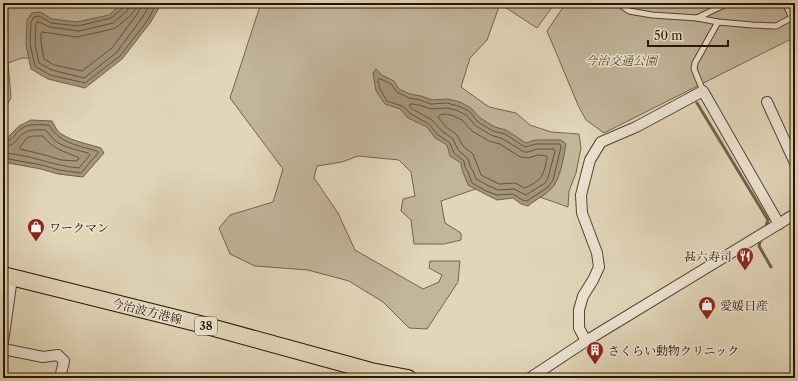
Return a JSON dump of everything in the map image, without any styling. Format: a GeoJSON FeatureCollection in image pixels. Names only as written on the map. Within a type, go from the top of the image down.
{"type":"FeatureCollection","features":[{"type":"Feature","properties":{"kind":"main road","name":"今治波方港線"},"geometry":{"type":"LineString","coordinates":[[7,276],[196,323],[372,371],[408,378]]}},
{"type":"Feature","properties":{"kind":"street"},"geometry":{"type":"LineString","coordinates":[[586,341],[578,328],[579,310],[583,296],[599,267],[597,254],[582,213],[581,195],[590,160],[601,142],[636,127],[703,91],[779,224]]}},
{"type":"Feature","properties":{"kind":"street"},"geometry":{"type":"LineString","coordinates":[[767,102],[795,163]]}},
{"type":"Feature","properties":{"kind":"street"},"geometry":{"type":"LineString","coordinates":[[530,378],[586,341],[795,214]]}},
{"type":"Feature","properties":{"kind":"street"},"geometry":{"type":"LineString","coordinates":[[3,342],[7,276]]}},
{"type":"Feature","properties":{"kind":"street"},"geometry":{"type":"LineString","coordinates":[[3,349],[43,357],[58,355],[64,361],[60,378]]}},
{"type":"Feature","properties":{"kind":"lane"},"geometry":{"type":"LineString","coordinates":[[618,3],[629,11],[652,15],[776,26],[794,17],[785,3]]}},
{"type":"Feature","properties":{"kind":"lane"},"geometry":{"type":"LineString","coordinates":[[697,18],[728,3]]}},
{"type":"Feature","properties":{"kind":"lane"},"geometry":{"type":"LineString","coordinates":[[703,91],[694,69],[695,63],[718,22]]}},
{"type":"Feature","properties":{"kind":"green space"},"geometry":{"type":"Polygon","coordinates":[[[3,3],[143,3],[75,59],[22,58],[8,63],[11,98],[3,111],[3,3]]]}},
{"type":"Feature","properties":{"kind":"green space"},"geometry":{"type":"Polygon","coordinates":[[[261,3],[555,3],[537,28],[500,4],[487,40],[470,58],[461,87],[489,107],[516,113],[530,125],[551,132],[579,134],[581,148],[576,173],[569,191],[568,207],[534,195],[487,185],[441,201],[445,223],[461,233],[461,240],[444,244],[414,244],[411,220],[401,211],[403,199],[415,196],[411,172],[399,160],[358,156],[342,162],[317,166],[314,178],[338,213],[355,250],[423,289],[439,282],[442,275],[429,268],[430,261],[460,261],[458,282],[427,329],[409,328],[383,302],[349,281],[308,270],[255,266],[230,254],[219,228],[230,215],[273,202],[283,169],[230,98],[261,3]]]}},
{"type":"Feature","properties":{"kind":"green space","name":"今治交通公園"},"geometry":{"type":"Polygon","coordinates":[[[566,3],[795,3],[795,37],[604,133],[586,120],[578,105],[547,31],[566,3]]]}},
{"type":"Feature","properties":{"kind":"water"},"geometry":{"type":"Polygon","coordinates":[[[122,3],[162,3],[150,23],[122,59],[85,88],[48,79],[31,69],[26,45],[27,20],[32,13],[40,12],[52,19],[77,22],[109,15],[122,3]]]}},
{"type":"Feature","properties":{"kind":"water"},"geometry":{"type":"Polygon","coordinates":[[[376,69],[382,75],[394,81],[399,89],[410,94],[432,100],[448,99],[460,102],[471,108],[480,118],[495,127],[506,130],[526,143],[535,140],[561,140],[566,144],[561,168],[554,185],[549,191],[528,206],[521,204],[513,198],[497,200],[468,185],[461,163],[450,156],[447,145],[435,138],[427,127],[408,118],[400,109],[385,104],[376,91],[373,73],[376,69]]]}},
{"type":"Feature","properties":{"kind":"water"},"geometry":{"type":"Polygon","coordinates":[[[31,120],[52,121],[57,130],[61,133],[71,139],[101,148],[104,153],[83,177],[58,174],[41,169],[3,162],[3,138],[8,137],[19,126],[31,120]]]}},
{"type":"Feature","properties":{"kind":"waterway"},"geometry":{"type":"LineString","coordinates":[[697,103],[768,220],[765,229]]}},
{"type":"Feature","properties":{"kind":"waterway"},"geometry":{"type":"LineString","coordinates":[[761,238],[759,246],[771,267]]}},
{"type":"Feature","properties":{"kind":"place","name":"ワークマン"},"geometry":{"type":"Point","coordinates":[36,242]}},
{"type":"Feature","properties":{"kind":"place","name":"甚六寿司"},"geometry":{"type":"Point","coordinates":[745,271]}},
{"type":"Feature","properties":{"kind":"place","name":"愛媛日産"},"geometry":{"type":"Point","coordinates":[707,320]}},
{"type":"Feature","properties":{"kind":"place","name":"さくらい動物クリニック"},"geometry":{"type":"Point","coordinates":[595,365]}}]}
